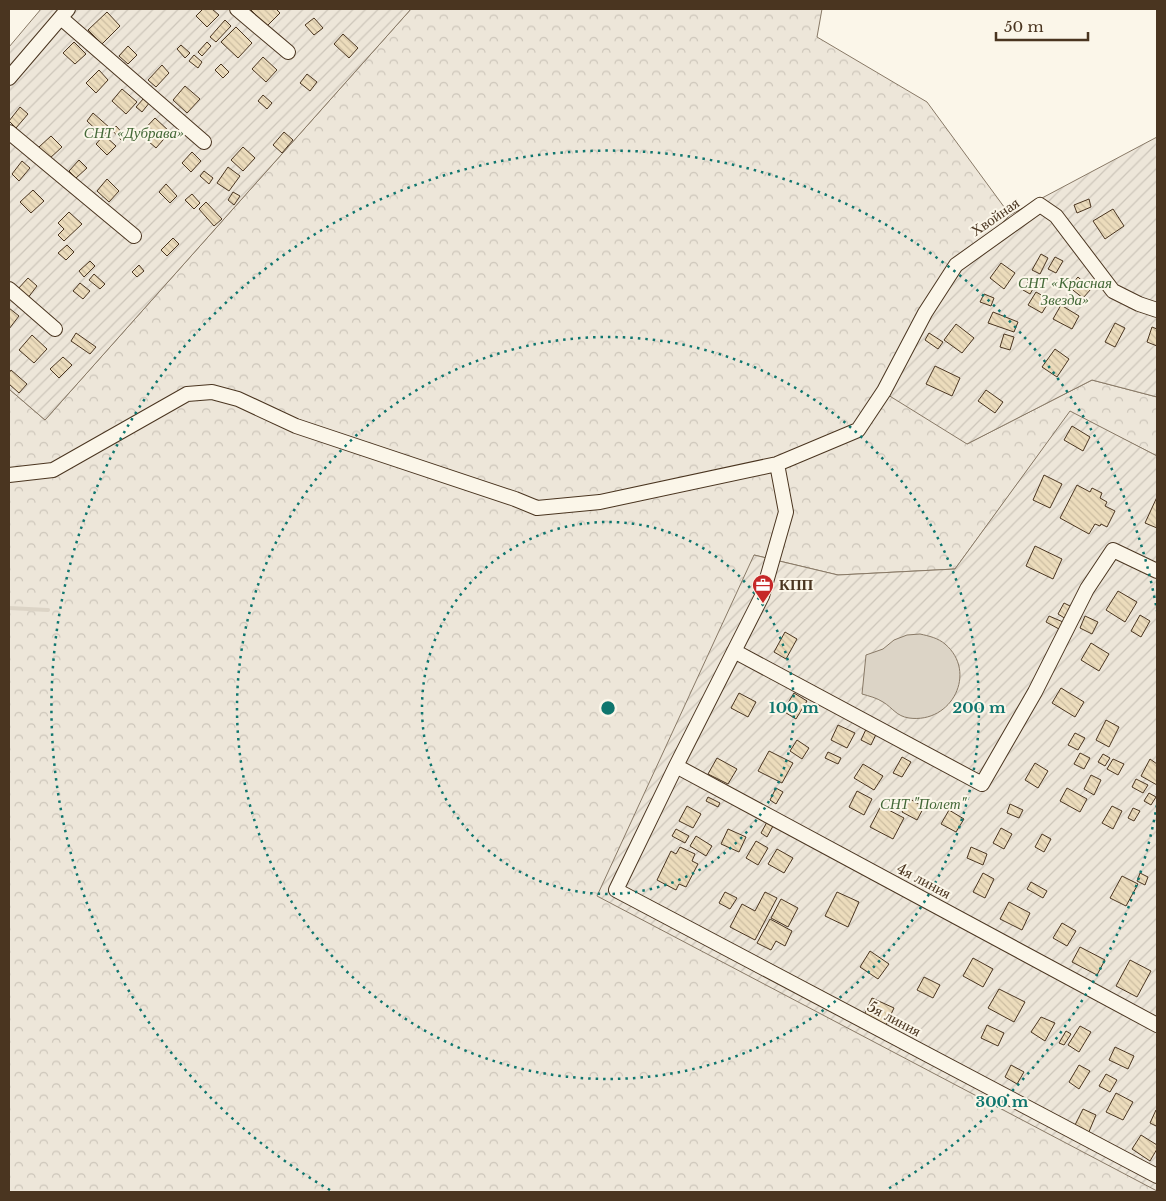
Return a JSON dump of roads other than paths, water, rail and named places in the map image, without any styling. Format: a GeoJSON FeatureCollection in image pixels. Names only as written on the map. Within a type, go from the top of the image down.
{"type":"FeatureCollection","features":[{"type":"Feature","properties":{"kind":"street"},"geometry":{"type":"LineString","coordinates":[[237,9],[288,52]]}},
{"type":"Feature","properties":{"kind":"street"},"geometry":{"type":"LineString","coordinates":[[9,78],[64,13],[204,142]]}},
{"type":"Feature","properties":{"kind":"street"},"geometry":{"type":"LineString","coordinates":[[9,132],[134,236]]}},
{"type":"Feature","properties":{"kind":"street","name":"Хвойная"},"geometry":{"type":"LineString","coordinates":[[777,464],[858,430],[884,392],[924,312],[956,265],[1040,205],[1056,216],[1113,291],[1139,304],[1157,310]]}},
{"type":"Feature","properties":{"kind":"street"},"geometry":{"type":"LineString","coordinates":[[9,289],[55,330]]}},
{"type":"Feature","properties":{"kind":"street"},"geometry":{"type":"LineString","coordinates":[[9,475],[53,470],[188,394],[212,392],[238,399],[296,426],[537,508],[600,502],[777,464],[786,512],[762,596],[676,766]]}},
{"type":"Feature","properties":{"kind":"street"},"geometry":{"type":"LineString","coordinates":[[734,651],[982,784],[1035,692],[1087,588],[1112,550],[1157,571]]}},
{"type":"Feature","properties":{"kind":"street","name":"5я линия"},"geometry":{"type":"LineString","coordinates":[[676,766],[616,890],[1157,1176]]}},
{"type":"Feature","properties":{"kind":"street","name":"4я линия"},"geometry":{"type":"LineString","coordinates":[[676,766],[1157,1025]]}},
{"type":"Feature","properties":{"kind":"waterway"},"geometry":{"type":"LineString","coordinates":[[9,608],[48,610]]}},
{"type":"Feature","properties":{"kind":"place","name":"КПП"},"geometry":{"type":"Point","coordinates":[763,604]}},
{"type":"Feature","properties":{"kind":"park label","name":"СНТ «Дубрава»"},"geometry":{"type":"Point","coordinates":[134,133]}},
{"type":"Feature","properties":{"kind":"park label","name":"СНТ «Красная Звезда»"},"geometry":{"type":"Point","coordinates":[1065,292]}},
{"type":"Feature","properties":{"kind":"park label","name":"СНТ \"Полет\""},"geometry":{"type":"Point","coordinates":[923,804]}}]}
